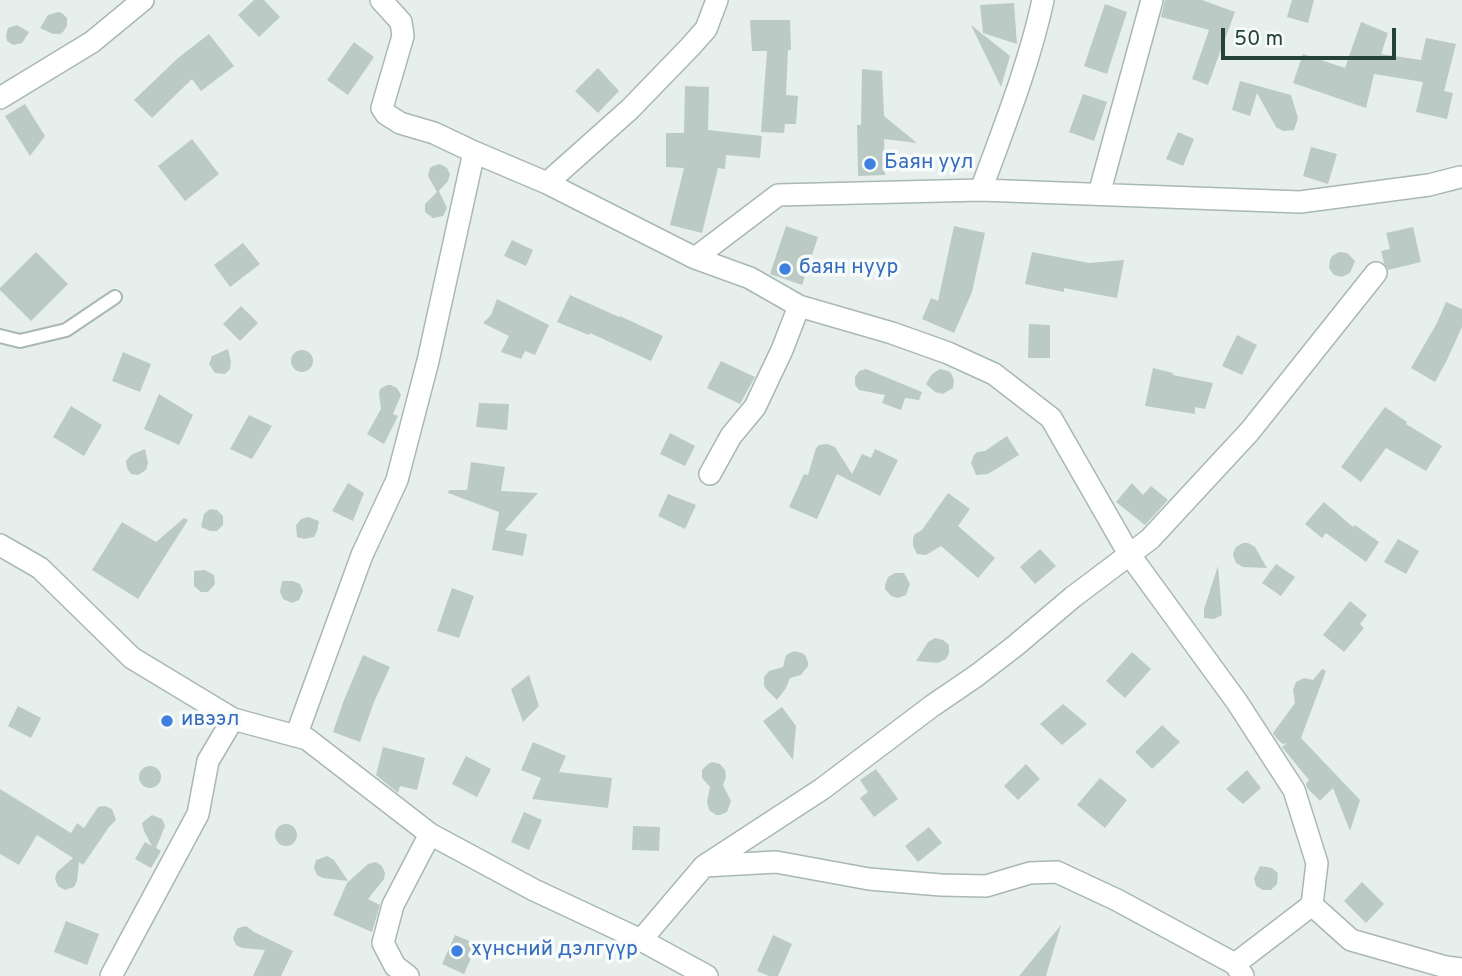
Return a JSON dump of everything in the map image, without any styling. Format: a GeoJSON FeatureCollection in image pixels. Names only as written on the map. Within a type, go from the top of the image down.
{"type":"FeatureCollection","features":[{"type":"Feature","properties":{"kind":"street"},"geometry":{"type":"LineString","coordinates":[[0,98],[92,42],[143,0]]}},
{"type":"Feature","properties":{"kind":"street"},"geometry":{"type":"LineString","coordinates":[[381,0],[401,22],[403,36],[382,108],[400,123],[435,133],[547,183],[695,258],[750,278],[799,306],[948,353],[994,374],[1051,418],[1129,554],[1237,702],[1294,790],[1317,863],[1312,905],[1239,970],[1116,900],[1057,872],[1030,873],[986,886],[869,880],[776,862],[704,866]]}},
{"type":"Feature","properties":{"kind":"street"},"geometry":{"type":"LineString","coordinates":[[547,183],[630,109],[690,47],[706,29],[717,0]]}},
{"type":"Feature","properties":{"kind":"street"},"geometry":{"type":"LineString","coordinates":[[981,190],[1016,93],[1038,23],[1042,0]]}},
{"type":"Feature","properties":{"kind":"street"},"geometry":{"type":"LineString","coordinates":[[1099,194],[1152,0]]}},
{"type":"Feature","properties":{"kind":"street"},"geometry":{"type":"LineString","coordinates":[[296,736],[362,555],[397,480],[428,361],[474,152]]}},
{"type":"Feature","properties":{"kind":"street"},"geometry":{"type":"LineString","coordinates":[[695,258],[778,195],[981,190],[1300,202],[1429,185],[1461,175]]}},
{"type":"Feature","properties":{"kind":"street"},"geometry":{"type":"LineString","coordinates":[[640,940],[704,866],[822,789],[1016,646],[1073,597],[1150,539],[1250,431],[1376,273]]}},
{"type":"Feature","properties":{"kind":"street"},"geometry":{"type":"LineString","coordinates":[[710,474],[732,436],[755,407],[799,306]]}},
{"type":"Feature","properties":{"kind":"street"},"geometry":{"type":"LineString","coordinates":[[1,546],[40,568],[132,658],[233,719],[307,739],[430,834],[534,890],[640,940],[707,976]]}},
{"type":"Feature","properties":{"kind":"street"},"geometry":{"type":"LineString","coordinates":[[111,976],[198,814],[208,761],[233,719]]}},
{"type":"Feature","properties":{"kind":"street"},"geometry":{"type":"LineString","coordinates":[[408,976],[395,966],[383,943],[393,905],[430,834]]}},
{"type":"Feature","properties":{"kind":"street"},"geometry":{"type":"LineString","coordinates":[[1312,905],[1351,940],[1446,967],[1462,969]]}},
{"type":"Feature","properties":{"kind":"lane"},"geometry":{"type":"LineString","coordinates":[[0,336],[20,341],[66,330],[115,296]]}},
{"type":"Feature","properties":{"kind":"building"},"geometry":{"type":"Polygon","coordinates":[[[254,0],[264,0],[280,17],[259,37],[238,15],[254,0]]]}},
{"type":"Feature","properties":{"kind":"building"},"geometry":{"type":"Polygon","coordinates":[[[1165,0],[1202,0],[1235,12],[1208,85],[1192,79],[1209,30],[1161,17],[1165,0]]]}},
{"type":"Feature","properties":{"kind":"building"},"geometry":{"type":"Polygon","coordinates":[[[1292,0],[1314,0],[1308,23],[1287,17],[1292,0]]]}},
{"type":"Feature","properties":{"kind":"building"},"geometry":{"type":"Polygon","coordinates":[[[1014,3],[1017,44],[983,33],[980,5],[1014,3]]]}},
{"type":"Feature","properties":{"kind":"building"},"geometry":{"type":"Polygon","coordinates":[[[1105,4],[1127,12],[1107,74],[1084,66],[1105,4]]]}},
{"type":"Feature","properties":{"kind":"building"},"geometry":{"type":"Polygon","coordinates":[[[58,12],[67,18],[67,26],[63,32],[53,34],[40,28],[48,15],[58,12]]]}},
{"type":"Feature","properties":{"kind":"building"},"geometry":{"type":"Polygon","coordinates":[[[750,20],[790,20],[791,50],[788,50],[786,95],[798,96],[796,124],[785,124],[784,133],[761,132],[767,51],[752,51],[750,20]]]}},
{"type":"Feature","properties":{"kind":"building"},"geometry":{"type":"Polygon","coordinates":[[[1361,22],[1388,33],[1381,54],[1421,60],[1426,38],[1456,44],[1444,91],[1453,93],[1447,119],[1416,112],[1423,82],[1374,74],[1366,108],[1293,83],[1303,54],[1345,68],[1361,22]]]}},
{"type":"Feature","properties":{"kind":"building"},"geometry":{"type":"Polygon","coordinates":[[[17,25],[29,32],[22,43],[13,45],[7,41],[6,35],[8,28],[17,25]]]}},
{"type":"Feature","properties":{"kind":"building"},"geometry":{"type":"Polygon","coordinates":[[[971,25],[1010,56],[1001,87],[971,25]]]}},
{"type":"Feature","properties":{"kind":"building"},"geometry":{"type":"Polygon","coordinates":[[[209,34],[234,66],[201,91],[192,79],[152,118],[134,100],[178,58],[209,34]]]}},
{"type":"Feature","properties":{"kind":"building"},"geometry":{"type":"Polygon","coordinates":[[[354,42],[374,57],[348,95],[327,80],[354,42]]]}},
{"type":"Feature","properties":{"kind":"building"},"geometry":{"type":"Polygon","coordinates":[[[598,68],[619,91],[598,113],[575,91],[598,68]]]}},
{"type":"Feature","properties":{"kind":"building"},"geometry":{"type":"Polygon","coordinates":[[[862,69],[882,71],[884,116],[917,143],[884,139],[885,175],[858,176],[857,125],[861,125],[862,69]]]}},
{"type":"Feature","properties":{"kind":"building"},"geometry":{"type":"Polygon","coordinates":[[[1240,81],[1291,95],[1298,118],[1294,130],[1283,131],[1276,127],[1257,93],[1250,116],[1232,110],[1240,81]]]}},
{"type":"Feature","properties":{"kind":"building"},"geometry":{"type":"Polygon","coordinates":[[[685,86],[709,87],[708,130],[762,136],[760,158],[726,155],[725,169],[718,168],[702,233],[670,225],[684,168],[666,167],[666,133],[684,133],[685,86]]]}},
{"type":"Feature","properties":{"kind":"building"},"geometry":{"type":"Polygon","coordinates":[[[1083,94],[1107,102],[1094,141],[1069,132],[1083,94]]]}},
{"type":"Feature","properties":{"kind":"building"},"geometry":{"type":"Polygon","coordinates":[[[25,104],[45,136],[30,156],[5,116],[25,104]]]}},
{"type":"Feature","properties":{"kind":"building"},"geometry":{"type":"Polygon","coordinates":[[[1178,132],[1194,139],[1183,166],[1166,159],[1178,132]]]}},
{"type":"Feature","properties":{"kind":"building"},"geometry":{"type":"Polygon","coordinates":[[[192,139],[219,174],[185,201],[158,166],[192,139]]]}},
{"type":"Feature","properties":{"kind":"building"},"geometry":{"type":"Polygon","coordinates":[[[1311,147],[1337,154],[1328,184],[1303,176],[1311,147]]]}},
{"type":"Feature","properties":{"kind":"building"},"geometry":{"type":"Polygon","coordinates":[[[440,164],[447,168],[450,174],[448,181],[439,191],[447,208],[443,216],[433,218],[425,212],[425,204],[437,192],[428,176],[430,168],[440,164]]]}},
{"type":"Feature","properties":{"kind":"building"},"geometry":{"type":"Polygon","coordinates":[[[786,226],[818,237],[802,285],[770,274],[786,226]]]}},
{"type":"Feature","properties":{"kind":"building"},"geometry":{"type":"Polygon","coordinates":[[[954,226],[985,233],[972,292],[954,333],[922,319],[931,298],[938,301],[954,226]]]}},
{"type":"Feature","properties":{"kind":"building"},"geometry":{"type":"Polygon","coordinates":[[[1413,227],[1421,262],[1388,270],[1381,251],[1390,249],[1386,233],[1413,227]]]}},
{"type":"Feature","properties":{"kind":"building"},"geometry":{"type":"Polygon","coordinates":[[[512,240],[533,250],[526,266],[504,256],[512,240]]]}},
{"type":"Feature","properties":{"kind":"building"},"geometry":{"type":"Polygon","coordinates":[[[243,243],[260,264],[230,287],[214,265],[243,243]]]}},
{"type":"Feature","properties":{"kind":"building"},"geometry":{"type":"Polygon","coordinates":[[[36,252],[68,284],[31,321],[0,288],[36,252]]]}},
{"type":"Feature","properties":{"kind":"building"},"geometry":{"type":"Polygon","coordinates":[[[1032,252],[1089,263],[1124,260],[1117,298],[1025,284],[1032,252]]]}},
{"type":"Feature","properties":{"kind":"building"},"geometry":{"type":"Polygon","coordinates":[[[1339,252],[1347,253],[1355,261],[1350,273],[1342,277],[1334,275],[1329,268],[1332,256],[1339,252]]]}},
{"type":"Feature","properties":{"kind":"building"},"geometry":{"type":"Polygon","coordinates":[[[570,295],[663,336],[651,361],[590,333],[589,335],[557,322],[570,295]]]}},
{"type":"Feature","properties":{"kind":"building"},"geometry":{"type":"Polygon","coordinates":[[[497,299],[549,325],[535,355],[525,351],[521,359],[501,352],[509,336],[483,323],[491,315],[497,299]]]}},
{"type":"Feature","properties":{"kind":"building"},"geometry":{"type":"Polygon","coordinates":[[[1446,302],[1462,309],[1462,327],[1435,382],[1411,368],[1446,302]]]}},
{"type":"Feature","properties":{"kind":"building"},"geometry":{"type":"Polygon","coordinates":[[[241,306],[258,323],[240,341],[223,324],[241,306]]]}},
{"type":"Feature","properties":{"kind":"building"},"geometry":{"type":"Polygon","coordinates":[[[1029,324],[1050,325],[1050,358],[1028,358],[1029,324]]]}},
{"type":"Feature","properties":{"kind":"building"},"geometry":{"type":"Polygon","coordinates":[[[1237,335],[1257,345],[1242,375],[1222,366],[1237,335]]]}},
{"type":"Feature","properties":{"kind":"building"},"geometry":{"type":"Polygon","coordinates":[[[228,349],[230,369],[225,374],[215,373],[209,364],[212,356],[228,349]]]}},
{"type":"Feature","properties":{"kind":"building"},"geometry":{"type":"Polygon","coordinates":[[[302,350],[310,353],[313,361],[310,369],[302,372],[294,369],[291,361],[294,353],[302,350]]]}},
{"type":"Feature","properties":{"kind":"building"},"geometry":{"type":"Polygon","coordinates":[[[123,352],[151,364],[140,392],[112,381],[123,352]]]}},
{"type":"Feature","properties":{"kind":"building"},"geometry":{"type":"Polygon","coordinates":[[[721,361],[755,377],[740,404],[707,388],[721,361]]]}},
{"type":"Feature","properties":{"kind":"building"},"geometry":{"type":"Polygon","coordinates":[[[1153,368],[1213,383],[1205,409],[1195,407],[1195,414],[1145,406],[1153,368]]]}},
{"type":"Feature","properties":{"kind":"building"},"geometry":{"type":"Polygon","coordinates":[[[866,369],[922,392],[919,400],[905,398],[901,410],[882,403],[885,395],[859,390],[855,385],[855,377],[859,371],[866,369]]]}},
{"type":"Feature","properties":{"kind":"building"},"geometry":{"type":"Polygon","coordinates":[[[940,369],[951,373],[954,380],[953,388],[943,394],[935,392],[926,384],[932,374],[940,369]]]}},
{"type":"Feature","properties":{"kind":"building"},"geometry":{"type":"Polygon","coordinates":[[[387,385],[397,388],[401,395],[393,414],[398,416],[384,444],[367,434],[381,409],[380,389],[387,385]]]}},
{"type":"Feature","properties":{"kind":"building"},"geometry":{"type":"Polygon","coordinates":[[[159,394],[193,415],[179,445],[144,429],[159,394]]]}},
{"type":"Feature","properties":{"kind":"building"},"geometry":{"type":"Polygon","coordinates":[[[479,403],[509,404],[507,430],[476,427],[479,403]]]}},
{"type":"Feature","properties":{"kind":"building"},"geometry":{"type":"Polygon","coordinates":[[[71,406],[102,425],[84,456],[53,437],[71,406]]]}},
{"type":"Feature","properties":{"kind":"building"},"geometry":{"type":"Polygon","coordinates":[[[1385,407],[1407,422],[1406,424],[1442,446],[1426,471],[1386,448],[1361,482],[1341,467],[1385,407]]]}},
{"type":"Feature","properties":{"kind":"building"},"geometry":{"type":"Polygon","coordinates":[[[249,415],[272,426],[252,459],[230,449],[249,415]]]}},
{"type":"Feature","properties":{"kind":"building"},"geometry":{"type":"Polygon","coordinates":[[[670,433],[695,446],[685,466],[660,454],[670,433]]]}},
{"type":"Feature","properties":{"kind":"building"},"geometry":{"type":"Polygon","coordinates":[[[1007,436],[1019,455],[988,474],[976,475],[971,463],[974,455],[1007,436]]]}},
{"type":"Feature","properties":{"kind":"building"},"geometry":{"type":"Polygon","coordinates":[[[827,444],[835,447],[852,474],[862,454],[871,458],[875,449],[898,460],[880,496],[837,474],[817,519],[789,507],[804,474],[808,475],[816,448],[827,444]]]}},
{"type":"Feature","properties":{"kind":"building"},"geometry":{"type":"Polygon","coordinates":[[[145,449],[148,463],[146,470],[138,475],[131,474],[126,461],[131,455],[145,449]]]}},
{"type":"Feature","properties":{"kind":"building"},"geometry":{"type":"Polygon","coordinates":[[[471,462],[505,467],[501,491],[538,493],[505,530],[527,534],[523,556],[492,550],[499,512],[448,493],[449,490],[467,490],[471,462]]]}},
{"type":"Feature","properties":{"kind":"building"},"geometry":{"type":"Polygon","coordinates":[[[348,483],[364,493],[353,521],[332,511],[348,483]]]}},
{"type":"Feature","properties":{"kind":"building"},"geometry":{"type":"Polygon","coordinates":[[[1132,483],[1143,495],[1151,486],[1168,500],[1145,525],[1116,502],[1132,483]]]}},
{"type":"Feature","properties":{"kind":"building"},"geometry":{"type":"Polygon","coordinates":[[[948,493],[970,509],[958,526],[995,558],[978,578],[941,546],[926,555],[917,554],[913,546],[915,534],[922,530],[948,493]]]}},
{"type":"Feature","properties":{"kind":"building"},"geometry":{"type":"Polygon","coordinates":[[[668,494],[696,505],[685,529],[658,516],[668,494]]]}},
{"type":"Feature","properties":{"kind":"building"},"geometry":{"type":"Polygon","coordinates":[[[1324,502],[1353,527],[1355,525],[1379,542],[1366,562],[1326,533],[1322,538],[1305,524],[1324,502]]]}},
{"type":"Feature","properties":{"kind":"building"},"geometry":{"type":"Polygon","coordinates":[[[210,509],[217,510],[223,516],[223,525],[217,531],[201,527],[204,514],[210,509]]]}},
{"type":"Feature","properties":{"kind":"building"},"geometry":{"type":"Polygon","coordinates":[[[308,517],[319,521],[314,537],[297,537],[296,525],[301,519],[308,517]]]}},
{"type":"Feature","properties":{"kind":"building"},"geometry":{"type":"Polygon","coordinates":[[[184,518],[188,520],[138,599],[92,570],[122,522],[156,542],[184,518]]]}},
{"type":"Feature","properties":{"kind":"building"},"geometry":{"type":"Polygon","coordinates":[[[1398,539],[1419,551],[1406,574],[1384,562],[1398,539]]]}},
{"type":"Feature","properties":{"kind":"building"},"geometry":{"type":"Polygon","coordinates":[[[1243,543],[1255,547],[1267,568],[1243,567],[1236,563],[1234,551],[1243,543]]]}},
{"type":"Feature","properties":{"kind":"building"},"geometry":{"type":"Polygon","coordinates":[[[1040,549],[1056,566],[1035,584],[1020,567],[1040,549]]]}},
{"type":"Feature","properties":{"kind":"building"},"geometry":{"type":"Polygon","coordinates":[[[1276,564],[1295,577],[1281,596],[1262,583],[1276,564]]]}},
{"type":"Feature","properties":{"kind":"building"},"geometry":{"type":"Polygon","coordinates":[[[1218,566],[1222,615],[1214,619],[1204,618],[1204,609],[1218,566]]]}},
{"type":"Feature","properties":{"kind":"building"},"geometry":{"type":"Polygon","coordinates":[[[205,570],[214,575],[215,584],[208,592],[201,592],[194,586],[194,571],[205,570]]]}},
{"type":"Feature","properties":{"kind":"building"},"geometry":{"type":"Polygon","coordinates":[[[895,573],[904,573],[910,584],[906,595],[898,598],[891,596],[885,589],[888,577],[895,573]]]}},
{"type":"Feature","properties":{"kind":"building"},"geometry":{"type":"Polygon","coordinates":[[[282,581],[300,584],[303,591],[299,600],[292,603],[283,599],[280,592],[282,581]]]}},
{"type":"Feature","properties":{"kind":"building"},"geometry":{"type":"Polygon","coordinates":[[[452,588],[474,596],[459,638],[437,631],[452,588]]]}},
{"type":"Feature","properties":{"kind":"building"},"geometry":{"type":"Polygon","coordinates":[[[1350,601],[1367,615],[1360,624],[1364,628],[1344,652],[1323,635],[1350,601]]]}},
{"type":"Feature","properties":{"kind":"building"},"geometry":{"type":"Polygon","coordinates":[[[935,638],[949,645],[946,659],[938,663],[916,661],[928,642],[935,638]]]}},
{"type":"Feature","properties":{"kind":"building"},"geometry":{"type":"Polygon","coordinates":[[[794,651],[805,655],[808,666],[801,675],[790,678],[777,700],[766,689],[764,677],[769,671],[783,667],[786,655],[794,651]]]}},
{"type":"Feature","properties":{"kind":"building"},"geometry":{"type":"Polygon","coordinates":[[[1132,652],[1151,669],[1125,698],[1106,681],[1132,652]]]}},
{"type":"Feature","properties":{"kind":"building"},"geometry":{"type":"Polygon","coordinates":[[[363,655],[390,667],[360,742],[333,732],[363,655]]]}},
{"type":"Feature","properties":{"kind":"building"},"geometry":{"type":"Polygon","coordinates":[[[1322,669],[1326,671],[1301,738],[1360,800],[1350,831],[1333,788],[1320,801],[1307,788],[1309,780],[1282,747],[1287,743],[1283,744],[1273,733],[1295,703],[1293,690],[1296,682],[1304,678],[1313,680],[1322,669]]]}},
{"type":"Feature","properties":{"kind":"building"},"geometry":{"type":"Polygon","coordinates":[[[529,675],[539,706],[523,722],[511,689],[529,675]]]}},
{"type":"Feature","properties":{"kind":"building"},"geometry":{"type":"Polygon","coordinates":[[[1063,704],[1087,724],[1062,745],[1040,724],[1063,704]]]}},
{"type":"Feature","properties":{"kind":"building"},"geometry":{"type":"Polygon","coordinates":[[[18,706],[41,718],[31,738],[8,726],[18,706]]]}},
{"type":"Feature","properties":{"kind":"building"},"geometry":{"type":"Polygon","coordinates":[[[782,707],[796,726],[793,760],[763,721],[782,707]]]}},
{"type":"Feature","properties":{"kind":"building"},"geometry":{"type":"Polygon","coordinates":[[[1162,725],[1180,742],[1152,769],[1135,752],[1162,725]]]}},
{"type":"Feature","properties":{"kind":"building"},"geometry":{"type":"Polygon","coordinates":[[[533,742],[566,756],[559,772],[612,778],[608,808],[532,799],[541,778],[521,770],[533,742]]]}},
{"type":"Feature","properties":{"kind":"building"},"geometry":{"type":"Polygon","coordinates":[[[383,747],[425,758],[417,790],[400,786],[398,793],[376,775],[383,747]]]}},
{"type":"Feature","properties":{"kind":"building"},"geometry":{"type":"Polygon","coordinates":[[[466,756],[491,769],[477,797],[452,784],[466,756]]]}},
{"type":"Feature","properties":{"kind":"building"},"geometry":{"type":"Polygon","coordinates":[[[712,762],[720,764],[725,770],[723,785],[731,801],[727,812],[720,815],[709,810],[707,802],[710,787],[702,778],[702,770],[712,762]]]}},
{"type":"Feature","properties":{"kind":"building"},"geometry":{"type":"Polygon","coordinates":[[[1026,764],[1040,779],[1018,800],[1004,786],[1026,764]]]}},
{"type":"Feature","properties":{"kind":"building"},"geometry":{"type":"Polygon","coordinates":[[[150,766],[158,769],[161,777],[158,785],[150,788],[142,785],[139,777],[142,769],[150,766]]]}},
{"type":"Feature","properties":{"kind":"building"},"geometry":{"type":"Polygon","coordinates":[[[876,769],[898,799],[874,817],[860,798],[868,792],[860,780],[876,769]]]}},
{"type":"Feature","properties":{"kind":"building"},"geometry":{"type":"Polygon","coordinates":[[[1247,770],[1261,788],[1243,804],[1226,789],[1247,770]]]}},
{"type":"Feature","properties":{"kind":"building"},"geometry":{"type":"Polygon","coordinates":[[[1100,778],[1127,800],[1105,828],[1077,805],[1100,778]]]}},
{"type":"Feature","properties":{"kind":"building"},"geometry":{"type":"Polygon","coordinates":[[[0,789],[71,833],[77,823],[84,828],[98,807],[112,809],[116,820],[83,865],[79,862],[74,887],[65,890],[58,886],[55,879],[57,872],[73,858],[37,835],[19,865],[0,854],[0,789]]]}},
{"type":"Feature","properties":{"kind":"building"},"geometry":{"type":"Polygon","coordinates":[[[524,812],[542,820],[529,850],[511,842],[524,812]]]}},
{"type":"Feature","properties":{"kind":"building"},"geometry":{"type":"Polygon","coordinates":[[[152,815],[162,819],[165,826],[156,848],[161,851],[151,868],[135,859],[145,842],[152,846],[142,823],[152,815]]]}},
{"type":"Feature","properties":{"kind":"building"},"geometry":{"type":"Polygon","coordinates":[[[286,824],[294,827],[297,835],[294,843],[286,846],[278,843],[275,835],[278,827],[286,824]]]}},
{"type":"Feature","properties":{"kind":"building"},"geometry":{"type":"Polygon","coordinates":[[[633,826],[660,827],[659,851],[632,850],[633,826]]]}},
{"type":"Feature","properties":{"kind":"building"},"geometry":{"type":"Polygon","coordinates":[[[929,827],[942,843],[918,862],[905,846],[929,827]]]}},
{"type":"Feature","properties":{"kind":"building"},"geometry":{"type":"Polygon","coordinates":[[[327,856],[334,860],[348,881],[317,875],[314,868],[316,860],[327,856]]]}},
{"type":"Feature","properties":{"kind":"building"},"geometry":{"type":"Polygon","coordinates":[[[376,862],[382,866],[385,873],[384,879],[368,899],[380,905],[372,932],[333,915],[347,883],[368,864],[376,862]]]}},
{"type":"Feature","properties":{"kind":"building"},"geometry":{"type":"Polygon","coordinates":[[[1260,866],[1272,868],[1278,873],[1277,884],[1271,890],[1256,886],[1254,878],[1260,866]]]}},
{"type":"Feature","properties":{"kind":"building"},"geometry":{"type":"Polygon","coordinates":[[[1362,882],[1384,904],[1366,923],[1344,901],[1362,882]]]}},
{"type":"Feature","properties":{"kind":"building"},"geometry":{"type":"Polygon","coordinates":[[[66,921],[99,934],[87,965],[54,952],[66,921]]]}},
{"type":"Feature","properties":{"kind":"building"},"geometry":{"type":"Polygon","coordinates":[[[1061,925],[1046,976],[1019,976],[1061,925]]]}},
{"type":"Feature","properties":{"kind":"building"},"geometry":{"type":"Polygon","coordinates":[[[246,926],[293,951],[281,976],[253,976],[265,950],[236,945],[233,938],[236,931],[246,926]]]}},
{"type":"Feature","properties":{"kind":"building"},"geometry":{"type":"Polygon","coordinates":[[[455,935],[477,944],[464,974],[442,964],[455,935]]]}},
{"type":"Feature","properties":{"kind":"building"},"geometry":{"type":"Polygon","coordinates":[[[773,935],[792,944],[778,976],[757,971],[773,935]]]}},
{"type":"Feature","properties":{"kind":"place","name":"Баян уул"},"geometry":{"type":"Point","coordinates":[870,164]}},
{"type":"Feature","properties":{"kind":"place","name":"баян нуур"},"geometry":{"type":"Point","coordinates":[785,269]}},
{"type":"Feature","properties":{"kind":"place","name":"ивээл"},"geometry":{"type":"Point","coordinates":[167,721]}},
{"type":"Feature","properties":{"kind":"place","name":"хүнсний дэлгүүр"},"geometry":{"type":"Point","coordinates":[457,951]}}]}
